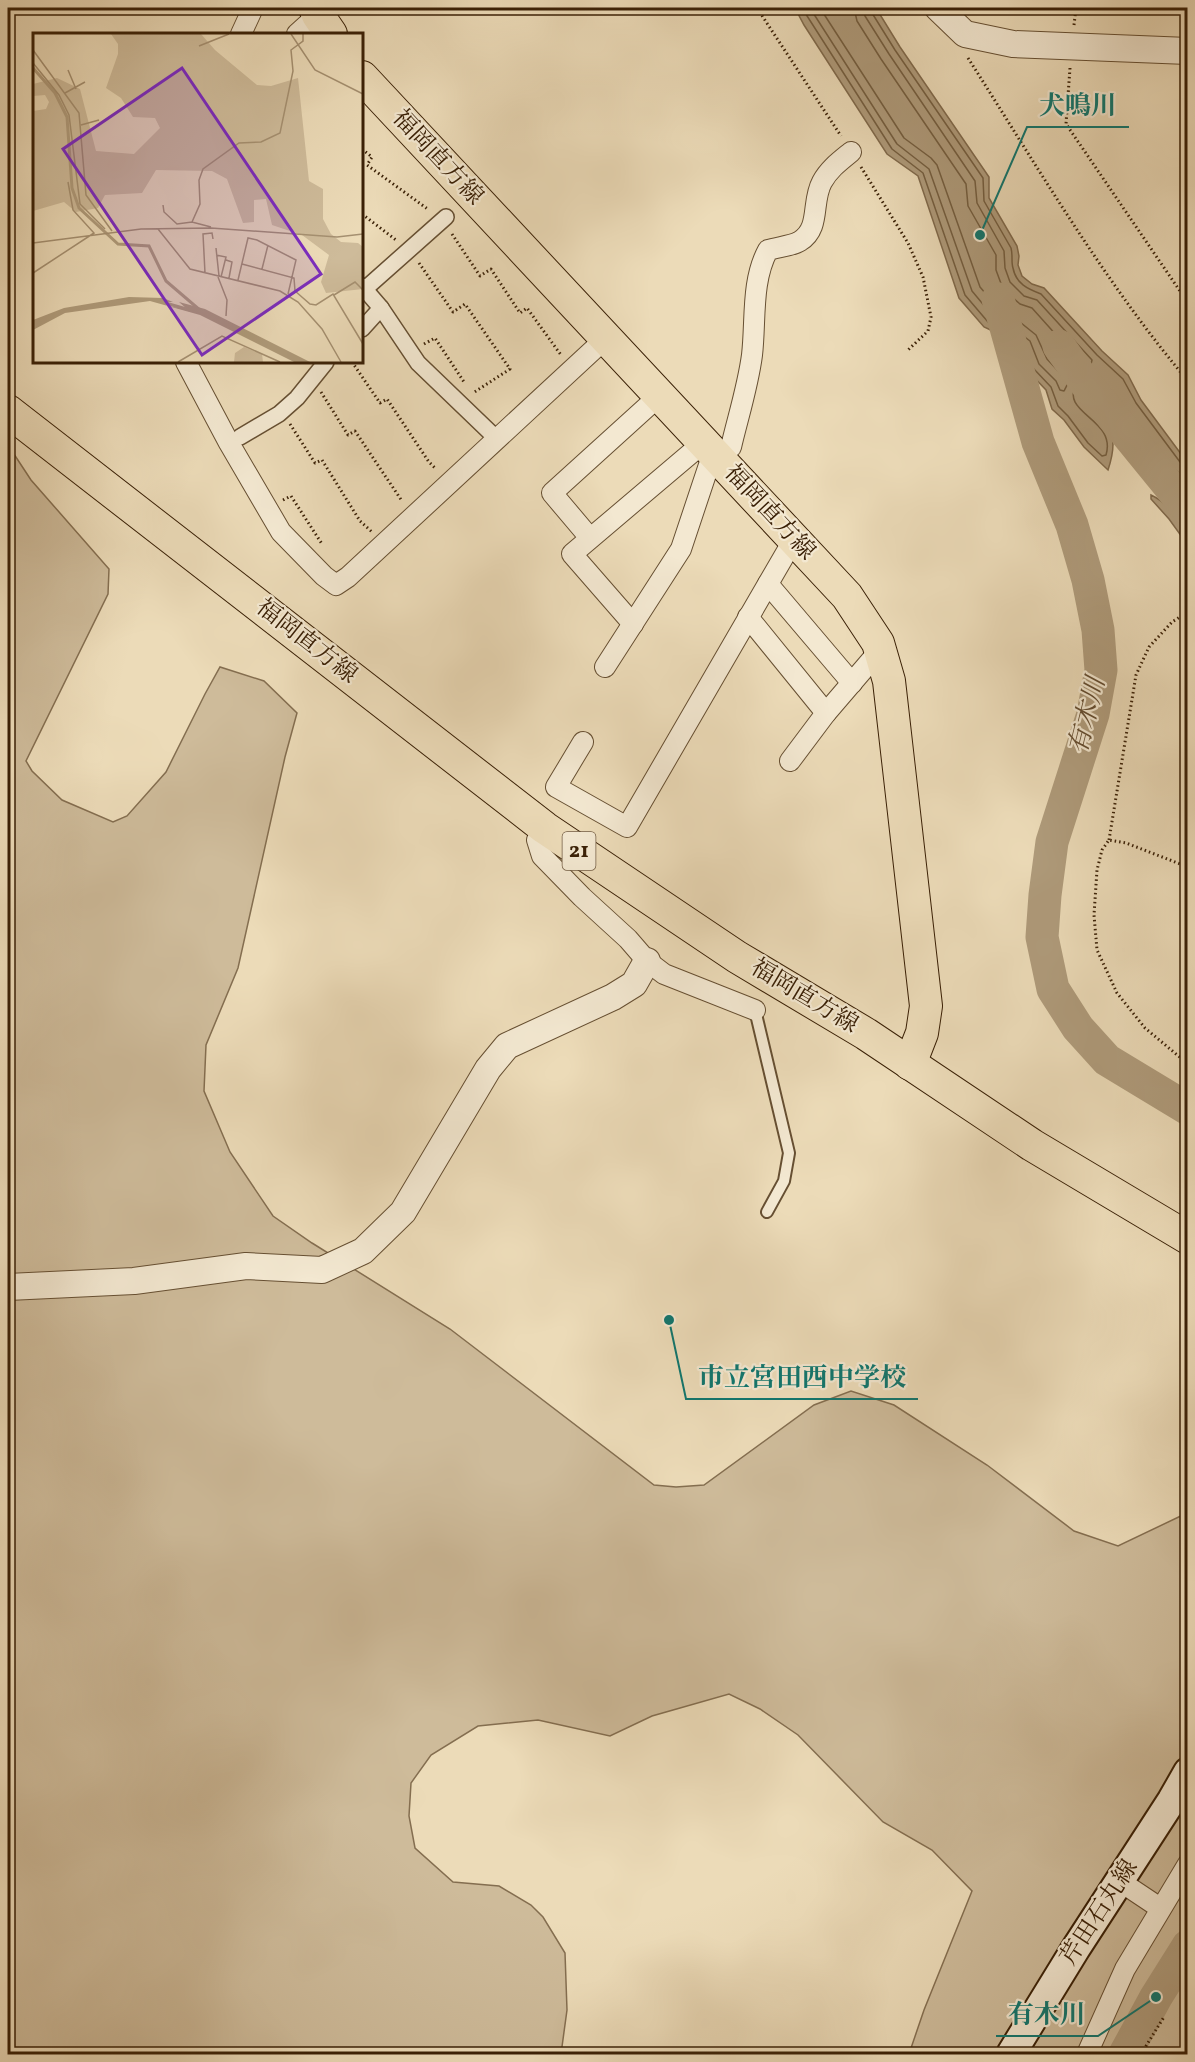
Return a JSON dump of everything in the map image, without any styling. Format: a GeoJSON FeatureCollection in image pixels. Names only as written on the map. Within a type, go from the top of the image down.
{"type":"FeatureCollection","features":[{"type":"Feature","properties":{"kind":"main road","name":"福岡直方線"},"geometry":{"type":"LineString","coordinates":[[363,78],[847,596],[878,643],[889,681],[926,1006],[922,1033],[910,1064]]}},
{"type":"Feature","properties":{"kind":"main road","name":"福岡直方線"},"geometry":{"type":"LineString","coordinates":[[8,411],[545,828],[737,957],[866,1034],[1032,1145],[1188,1238]]}},
{"type":"Feature","properties":{"kind":"main road","name":"芹田石丸線"},"geometry":{"type":"LineString","coordinates":[[1011,2055],[1188,1772]]}},
{"type":"Feature","properties":{"kind":"street"},"geometry":{"type":"LineString","coordinates":[[241,33],[253,8]]}},
{"type":"Feature","properties":{"kind":"street"},"geometry":{"type":"LineString","coordinates":[[938,8],[965,34],[1013,44],[1188,51]]}},
{"type":"Feature","properties":{"kind":"street"},"geometry":{"type":"LineString","coordinates":[[633,624],[572,554],[590,538],[711,451],[731,447],[752,357],[757,286],[762,260],[768,250],[781,245],[798,243],[810,234],[814,222],[815,202],[821,183],[834,166],[851,152]]}},
{"type":"Feature","properties":{"kind":"street"},"geometry":{"type":"LineString","coordinates":[[444,218],[363,287],[381,308],[418,363],[497,439]]}},
{"type":"Feature","properties":{"kind":"street"},"geometry":{"type":"LineString","coordinates":[[363,328],[381,308]]}},
{"type":"Feature","properties":{"kind":"street"},"geometry":{"type":"LineString","coordinates":[[187,363],[235,440],[281,532],[324,576],[336,585],[348,577],[605,339]]}},
{"type":"Feature","properties":{"kind":"street"},"geometry":{"type":"LineString","coordinates":[[235,440],[282,411],[297,398],[325,363]]}},
{"type":"Feature","properties":{"kind":"street"},"geometry":{"type":"LineString","coordinates":[[590,538],[552,493],[659,396]]}},
{"type":"Feature","properties":{"kind":"street"},"geometry":{"type":"LineString","coordinates":[[605,667],[681,549],[711,451]]}},
{"type":"Feature","properties":{"kind":"street"},"geometry":{"type":"LineString","coordinates":[[583,742],[556,787],[627,827],[794,539]]}},
{"type":"Feature","properties":{"kind":"street"},"geometry":{"type":"LineString","coordinates":[[768,584],[852,683]]}},
{"type":"Feature","properties":{"kind":"street"},"geometry":{"type":"LineString","coordinates":[[748,617],[826,713]]}},
{"type":"Feature","properties":{"kind":"street"},"geometry":{"type":"LineString","coordinates":[[790,761],[826,713],[880,650]]}},
{"type":"Feature","properties":{"kind":"street"},"geometry":{"type":"LineString","coordinates":[[545,828],[537,840],[542,856],[628,939],[647,961],[664,974],[755,1010]]}},
{"type":"Feature","properties":{"kind":"street"},"geometry":{"type":"LineString","coordinates":[[8,1287],[134,1281],[246,1266],[322,1269],[363,1251],[403,1212],[488,1069],[507,1046],[612,997],[634,984],[647,961]]}},
{"type":"Feature","properties":{"kind":"street"},"geometry":{"type":"LineString","coordinates":[[1086,2055],[1125,1969],[1188,1864]]}},
{"type":"Feature","properties":{"kind":"street"},"geometry":{"type":"LineString","coordinates":[[1121,1882],[1160,1908]]}},
{"type":"Feature","properties":{"kind":"lane"},"geometry":{"type":"LineString","coordinates":[[755,1010],[789,1154],[784,1181],[767,1212]]}},
{"type":"Feature","properties":{"kind":"path"},"geometry":{"type":"LineString","coordinates":[[757,8],[908,243],[923,277],[931,317],[928,331],[908,350]]}},
{"type":"Feature","properties":{"kind":"path"},"geometry":{"type":"LineString","coordinates":[[1076,8],[1066,124],[1182,294],[1188,295]]}},
{"type":"Feature","properties":{"kind":"path"},"geometry":{"type":"LineString","coordinates":[[968,57],[1095,255],[1188,381]]}},
{"type":"Feature","properties":{"kind":"path"},"geometry":{"type":"LineString","coordinates":[[363,150],[372,157],[367,165],[444,218],[480,276],[490,269],[520,313],[527,308],[571,370]]}},
{"type":"Feature","properties":{"kind":"path"},"geometry":{"type":"LineString","coordinates":[[363,215],[410,249],[453,312],[465,304],[510,369],[466,398]]}},
{"type":"Feature","properties":{"kind":"path"},"geometry":{"type":"LineString","coordinates":[[421,346],[435,338],[466,385]]}},
{"type":"Feature","properties":{"kind":"path"},"geometry":{"type":"LineString","coordinates":[[353,363],[380,403],[387,399],[429,462],[450,483]]}},
{"type":"Feature","properties":{"kind":"path"},"geometry":{"type":"LineString","coordinates":[[312,378],[348,435],[355,431],[405,506],[415,515]]}},
{"type":"Feature","properties":{"kind":"path"},"geometry":{"type":"LineString","coordinates":[[282,411],[315,464],[322,460],[360,521],[385,543]]}},
{"type":"Feature","properties":{"kind":"path"},"geometry":{"type":"LineString","coordinates":[[278,492],[284,501],[291,496],[322,544]]}},
{"type":"Feature","properties":{"kind":"path"},"geometry":{"type":"LineString","coordinates":[[1188,614],[1172,622],[1158,636],[1149,647],[1136,675],[1109,840],[1102,850],[1097,870],[1094,915],[1097,950],[1117,993],[1145,1028],[1188,1064]]}},
{"type":"Feature","properties":{"kind":"path"},"geometry":{"type":"LineString","coordinates":[[1109,840],[1126,843],[1188,867]]}},
{"type":"Feature","properties":{"kind":"path"},"geometry":{"type":"LineString","coordinates":[[1141,2055],[1164,2017]]}},
{"type":"Feature","properties":{"kind":"shaded area"},"geometry":{"type":"Polygon","coordinates":[[[8,445],[31,480],[109,569],[108,594],[26,761],[32,771],[62,800],[113,822],[127,816],[166,772],[220,667],[264,681],[297,713],[238,968],[206,1045],[204,1091],[230,1152],[273,1216],[450,1329],[654,1485],[676,1487],[704,1485],[814,1405],[851,1391],[894,1405],[987,1465],[1074,1531],[1118,1546],[1187,1513],[1187,2054],[909,2054],[924,2010],[972,1891],[932,1850],[883,1822],[798,1735],[760,1709],[729,1694],[652,1716],[610,1736],[538,1720],[478,1726],[431,1755],[411,1783],[409,1816],[415,1848],[453,1882],[499,1886],[531,1905],[543,1917],[565,1953],[567,2010],[561,2054],[8,2054],[8,445]]]}},
{"type":"Feature","properties":{"kind":"water"},"geometry":{"type":"Polygon","coordinates":[[[795,8],[876,8],[989,177],[989,198],[1017,246],[1018,265],[1022,276],[1032,284],[1044,288],[1102,351],[1128,375],[1141,400],[1187,462],[1187,490],[1157,460],[1110,402],[1098,392],[1088,377],[1078,393],[1084,404],[1110,431],[1113,440],[1108,470],[1084,447],[1064,420],[1052,409],[1046,390],[1027,370],[1020,351],[997,333],[984,327],[959,298],[918,176],[887,154],[795,8]]]}},
{"type":"Feature","properties":{"kind":"water"},"geometry":{"type":"Polygon","coordinates":[[[1151,495],[1182,520],[1188,530],[1187,544],[1151,499],[1151,495]]]}},
{"type":"Feature","properties":{"kind":"waterway","name":"有木川"},"geometry":{"type":"LineString","coordinates":[[998,299],[1038,442],[1072,525],[1088,580],[1098,630],[1101,670],[1093,714],[1052,842],[1045,895],[1042,937],[1053,989],[1078,1028],[1107,1060],[1188,1109]]}},
{"type":"Feature","properties":{"kind":"waterway"},"geometry":{"type":"LineString","coordinates":[[1059,346],[1087,385],[1188,509]]}},
{"type":"Feature","properties":{"kind":"waterway","name":"有木川"},"geometry":{"type":"LineString","coordinates":[[1125,2054],[1156,1997],[1188,1946]]}},
{"type":"Feature","properties":{"kind":"place","name":"犬鳴川"},"geometry":{"type":"Point","coordinates":[980,235]}},
{"type":"Feature","properties":{"kind":"place","name":"市立宮田西中学校"},"geometry":{"type":"Point","coordinates":[669,1320]}},
{"type":"Feature","properties":{"kind":"place","name":"有木川"},"geometry":{"type":"Point","coordinates":[1156,1997]}}]}
